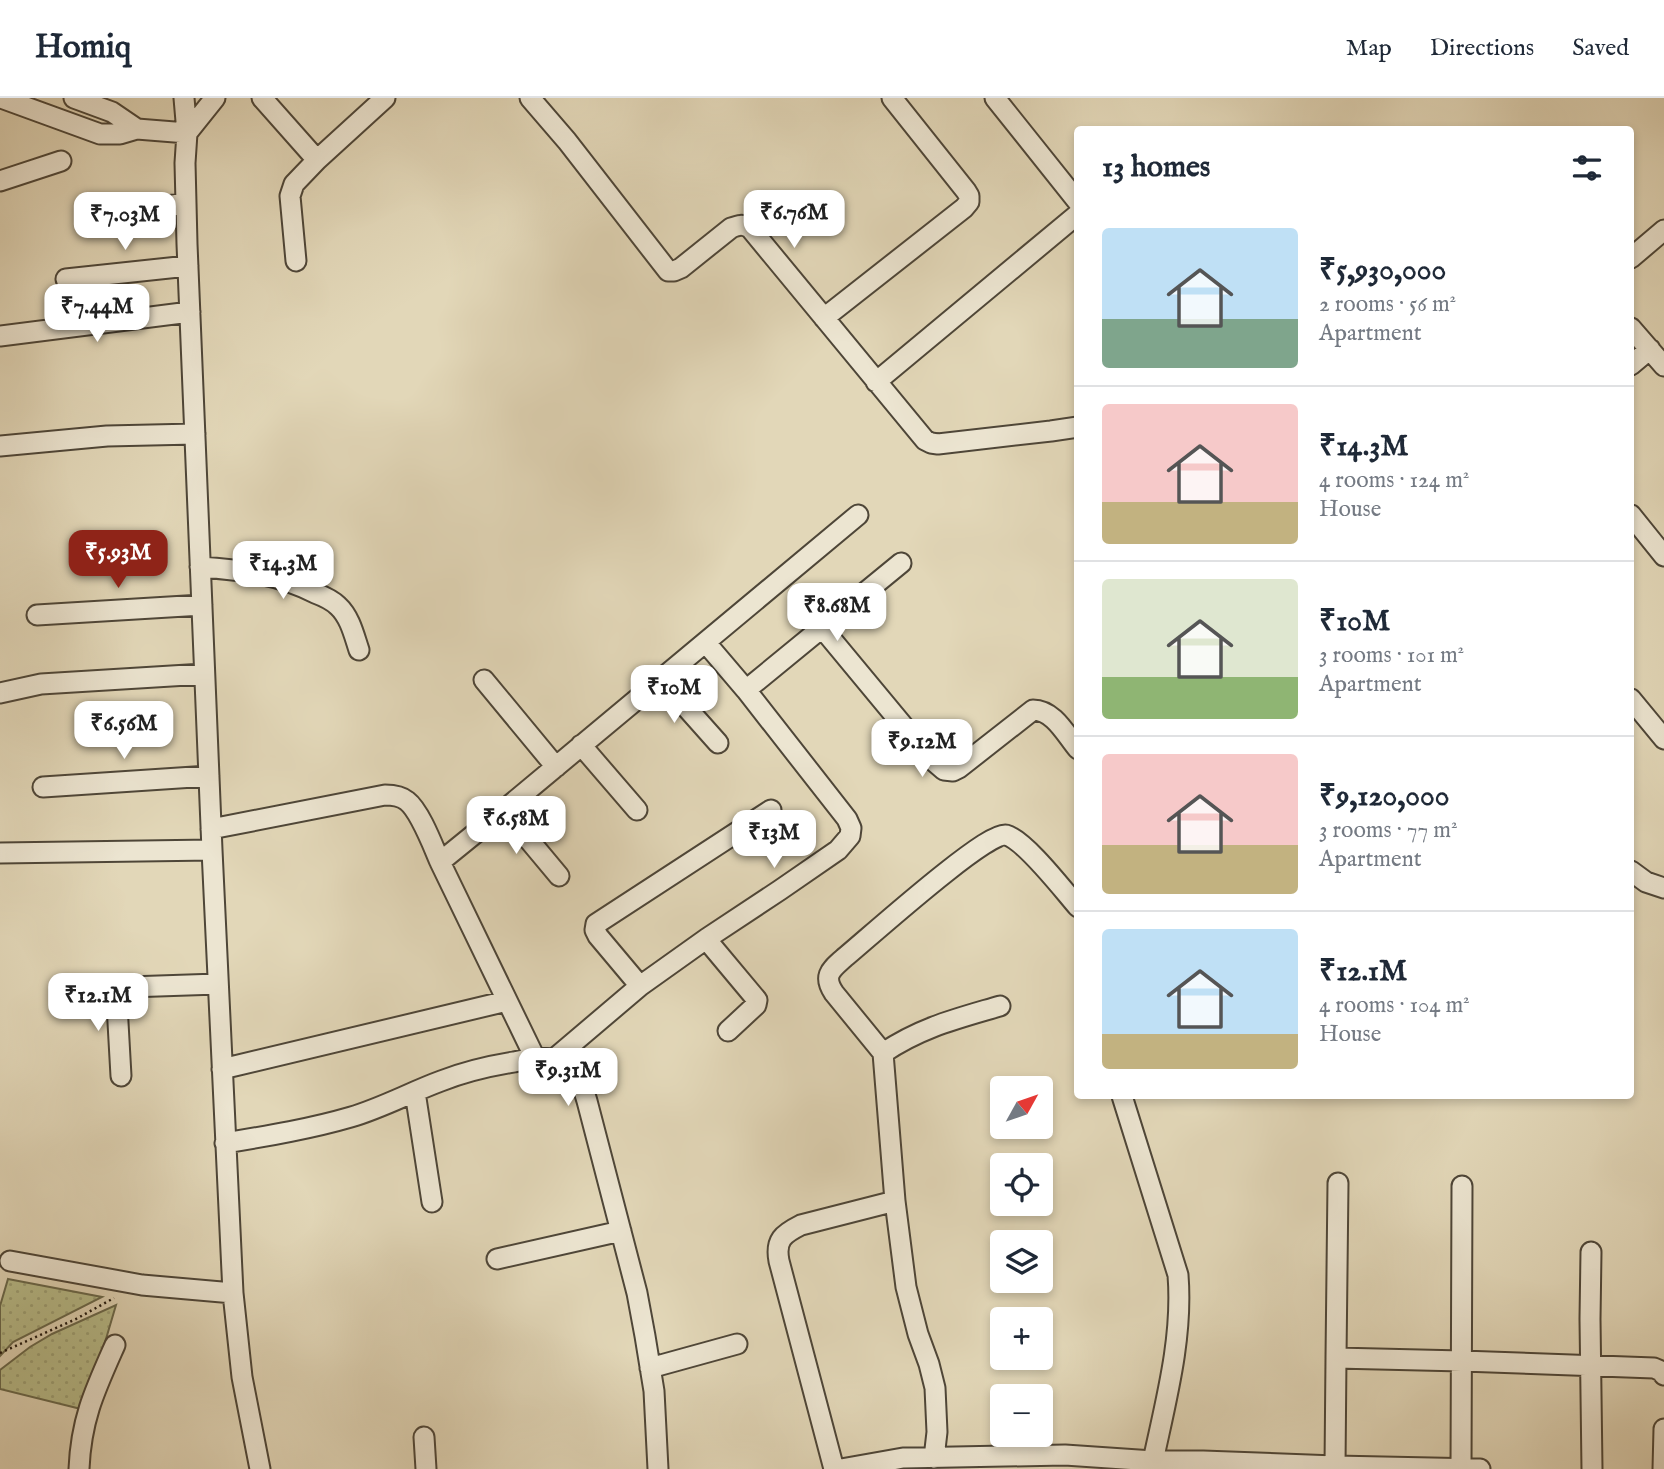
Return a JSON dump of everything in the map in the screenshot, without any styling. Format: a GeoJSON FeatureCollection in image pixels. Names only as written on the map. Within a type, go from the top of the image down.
{"type":"FeatureCollection","features":[{"type":"Feature","properties":{"kind":"street"},"geometry":{"type":"LineString","coordinates":[[1,98],[100,134],[120,134],[137,130],[187,133]]}},
{"type":"Feature","properties":{"kind":"street"},"geometry":{"type":"LineString","coordinates":[[74,98],[112,112],[137,130]]}},
{"type":"Feature","properties":{"kind":"street"},"geometry":{"type":"LineString","coordinates":[[184,98],[204,674],[233,1293],[242,1377],[260,1469]]}},
{"type":"Feature","properties":{"kind":"street"},"geometry":{"type":"LineString","coordinates":[[187,133],[215,98]]}},
{"type":"Feature","properties":{"kind":"street"},"geometry":{"type":"LineString","coordinates":[[262,98],[317,160]]}},
{"type":"Feature","properties":{"kind":"street"},"geometry":{"type":"LineString","coordinates":[[296,261],[290,196],[294,184],[385,98]]}},
{"type":"Feature","properties":{"kind":"street"},"geometry":{"type":"LineString","coordinates":[[530,98],[591,171],[668,271],[681,268],[731,228],[738,225],[750,228],[925,440],[938,444],[1074,428]]}},
{"type":"Feature","properties":{"kind":"street"},"geometry":{"type":"LineString","coordinates":[[824,318],[969,202],[970,196],[892,98]]}},
{"type":"Feature","properties":{"kind":"street"},"geometry":{"type":"LineString","coordinates":[[995,98],[1074,197]]}},
{"type":"Feature","properties":{"kind":"street"},"geometry":{"type":"LineString","coordinates":[[0,181],[61,161]]}},
{"type":"Feature","properties":{"kind":"street"},"geometry":{"type":"LineString","coordinates":[[87,218],[186,203]]}},
{"type":"Feature","properties":{"kind":"street"},"geometry":{"type":"LineString","coordinates":[[876,382],[1074,217]]}},
{"type":"Feature","properties":{"kind":"street"},"geometry":{"type":"LineString","coordinates":[[1634,255],[1664,230]]}},
{"type":"Feature","properties":{"kind":"street"},"geometry":{"type":"LineString","coordinates":[[66,279],[188,266]]}},
{"type":"Feature","properties":{"kind":"street"},"geometry":{"type":"LineString","coordinates":[[0,336],[190,312]]}},
{"type":"Feature","properties":{"kind":"street"},"geometry":{"type":"LineString","coordinates":[[1634,331],[1664,366]]}},
{"type":"Feature","properties":{"kind":"street"},"geometry":{"type":"LineString","coordinates":[[1634,362],[1650,349]]}},
{"type":"Feature","properties":{"kind":"street"},"geometry":{"type":"LineString","coordinates":[[0,446],[107,436],[195,434]]}},
{"type":"Feature","properties":{"kind":"street"},"geometry":{"type":"LineString","coordinates":[[440,862],[858,515]]}},
{"type":"Feature","properties":{"kind":"street"},"geometry":{"type":"LineString","coordinates":[[1634,519],[1664,556]]}},
{"type":"Feature","properties":{"kind":"street"},"geometry":{"type":"LineString","coordinates":[[747,690],[901,564]]}},
{"type":"Feature","properties":{"kind":"street"},"geometry":{"type":"LineString","coordinates":[[200,568],[240,569],[260,573],[298,584],[329,599],[345,614],[359,650]]}},
{"type":"Feature","properties":{"kind":"street"},"geometry":{"type":"LineString","coordinates":[[37,615],[202,605]]}},
{"type":"Feature","properties":{"kind":"street"},"geometry":{"type":"LineString","coordinates":[[823,629],[930,758],[944,770],[953,771],[958,768],[1033,710],[1052,716],[1074,744]]}},
{"type":"Feature","properties":{"kind":"street"},"geometry":{"type":"LineString","coordinates":[[544,1058],[639,986],[838,850],[850,836],[851,828],[847,819],[747,690],[706,643]]}},
{"type":"Feature","properties":{"kind":"street"},"geometry":{"type":"LineString","coordinates":[[0,693],[41,684],[204,674]]}},
{"type":"Feature","properties":{"kind":"street"},"geometry":{"type":"LineString","coordinates":[[661,679],[718,743]]}},
{"type":"Feature","properties":{"kind":"street"},"geometry":{"type":"LineString","coordinates":[[484,680],[556,767]]}},
{"type":"Feature","properties":{"kind":"street"},"geometry":{"type":"LineString","coordinates":[[1634,703],[1664,739]]}},
{"type":"Feature","properties":{"kind":"street"},"geometry":{"type":"LineString","coordinates":[[581,745],[637,810]]}},
{"type":"Feature","properties":{"kind":"street"},"geometry":{"type":"LineString","coordinates":[[43,787],[209,776]]}},
{"type":"Feature","properties":{"kind":"street"},"geometry":{"type":"LineString","coordinates":[[211,829],[386,795],[405,799],[418,814],[507,1001],[544,1058]]}},
{"type":"Feature","properties":{"kind":"street"},"geometry":{"type":"LineString","coordinates":[[504,810],[559,876]]}},
{"type":"Feature","properties":{"kind":"street"},"geometry":{"type":"LineString","coordinates":[[639,986],[598,936],[596,924],[771,810]]}},
{"type":"Feature","properties":{"kind":"street"},"geometry":{"type":"LineString","coordinates":[[926,1462],[937,1432],[935,1388],[906,1287],[895,1201],[883,1053],[830,987],[829,975],[831,970],[960,861],[1001,834],[1010,836],[1031,853],[1074,902]]}},
{"type":"Feature","properties":{"kind":"street"},"geometry":{"type":"LineString","coordinates":[[0,853],[212,850]]}},
{"type":"Feature","properties":{"kind":"street"},"geometry":{"type":"LineString","coordinates":[[1634,873],[1646,882],[1664,888]]}},
{"type":"Feature","properties":{"kind":"street"},"geometry":{"type":"LineString","coordinates":[[706,939],[757,1000],[756,1005],[728,1031]]}},
{"type":"Feature","properties":{"kind":"street"},"geometry":{"type":"LineString","coordinates":[[69,989],[218,984]]}},
{"type":"Feature","properties":{"kind":"street"},"geometry":{"type":"LineString","coordinates":[[116,988],[121,1076]]}},
{"type":"Feature","properties":{"kind":"street"},"geometry":{"type":"LineString","coordinates":[[222,1069],[507,1001]]}},
{"type":"Feature","properties":{"kind":"street"},"geometry":{"type":"LineString","coordinates":[[883,1053],[913,1034],[930,1027],[1000,1006]]}},
{"type":"Feature","properties":{"kind":"street"},"geometry":{"type":"LineString","coordinates":[[225,1143],[342,1120],[443,1080],[492,1066],[544,1058],[565,1063],[576,1073],[582,1084],[637,1293],[654,1391],[658,1469]]}},
{"type":"Feature","properties":{"kind":"street"},"geometry":{"type":"LineString","coordinates":[[415,1092],[432,1202]]}},
{"type":"Feature","properties":{"kind":"street"},"geometry":{"type":"LineString","coordinates":[[1123,1099],[1178,1275],[1180,1297],[1177,1338],[1161,1464]]}},
{"type":"Feature","properties":{"kind":"street"},"geometry":{"type":"LineString","coordinates":[[1335,1466],[1338,1183]]}},
{"type":"Feature","properties":{"kind":"street"},"geometry":{"type":"LineString","coordinates":[[853,1468],[903,1458],[926,1462],[1065,1455],[1161,1464],[1203,1461],[1471,1469],[1462,1361],[1462,1186]]}},
{"type":"Feature","properties":{"kind":"street"},"geometry":{"type":"LineString","coordinates":[[834,1469],[779,1261],[778,1244],[789,1231],[801,1226],[895,1201]]}},
{"type":"Feature","properties":{"kind":"street"},"geometry":{"type":"LineString","coordinates":[[497,1259],[621,1231]]}},
{"type":"Feature","properties":{"kind":"street"},"geometry":{"type":"LineString","coordinates":[[1591,1252],[1592,1469]]}},
{"type":"Feature","properties":{"kind":"street"},"geometry":{"type":"LineString","coordinates":[[10,1261],[142,1285],[233,1293]]}},
{"type":"Feature","properties":{"kind":"street"},"geometry":{"type":"LineString","coordinates":[[650,1368],[737,1344]]}},
{"type":"Feature","properties":{"kind":"street"},"geometry":{"type":"LineString","coordinates":[[79,1469],[81,1434],[86,1413],[116,1345]]}},
{"type":"Feature","properties":{"kind":"street"},"geometry":{"type":"LineString","coordinates":[[1336,1358],[1654,1368],[1664,1375]]}},
{"type":"Feature","properties":{"kind":"street"},"geometry":{"type":"LineString","coordinates":[[1663,1469],[1664,1429]]}},
{"type":"Feature","properties":{"kind":"street"},"geometry":{"type":"LineString","coordinates":[[424,1437],[426,1469]]}},
{"type":"Feature","properties":{"kind":"path"},"geometry":{"type":"LineString","coordinates":[[0,1353],[118,1296]]}},
{"type":"Feature","properties":{"kind":"green space"},"geometry":{"type":"Polygon","coordinates":[[[8,1279],[102,1297],[13,1342],[0,1356],[0,1306],[8,1279]]]}},
{"type":"Feature","properties":{"kind":"green space"},"geometry":{"type":"Polygon","coordinates":[[[116,1305],[85,1410],[0,1389],[0,1370],[30,1347],[116,1305]]]}}]}
